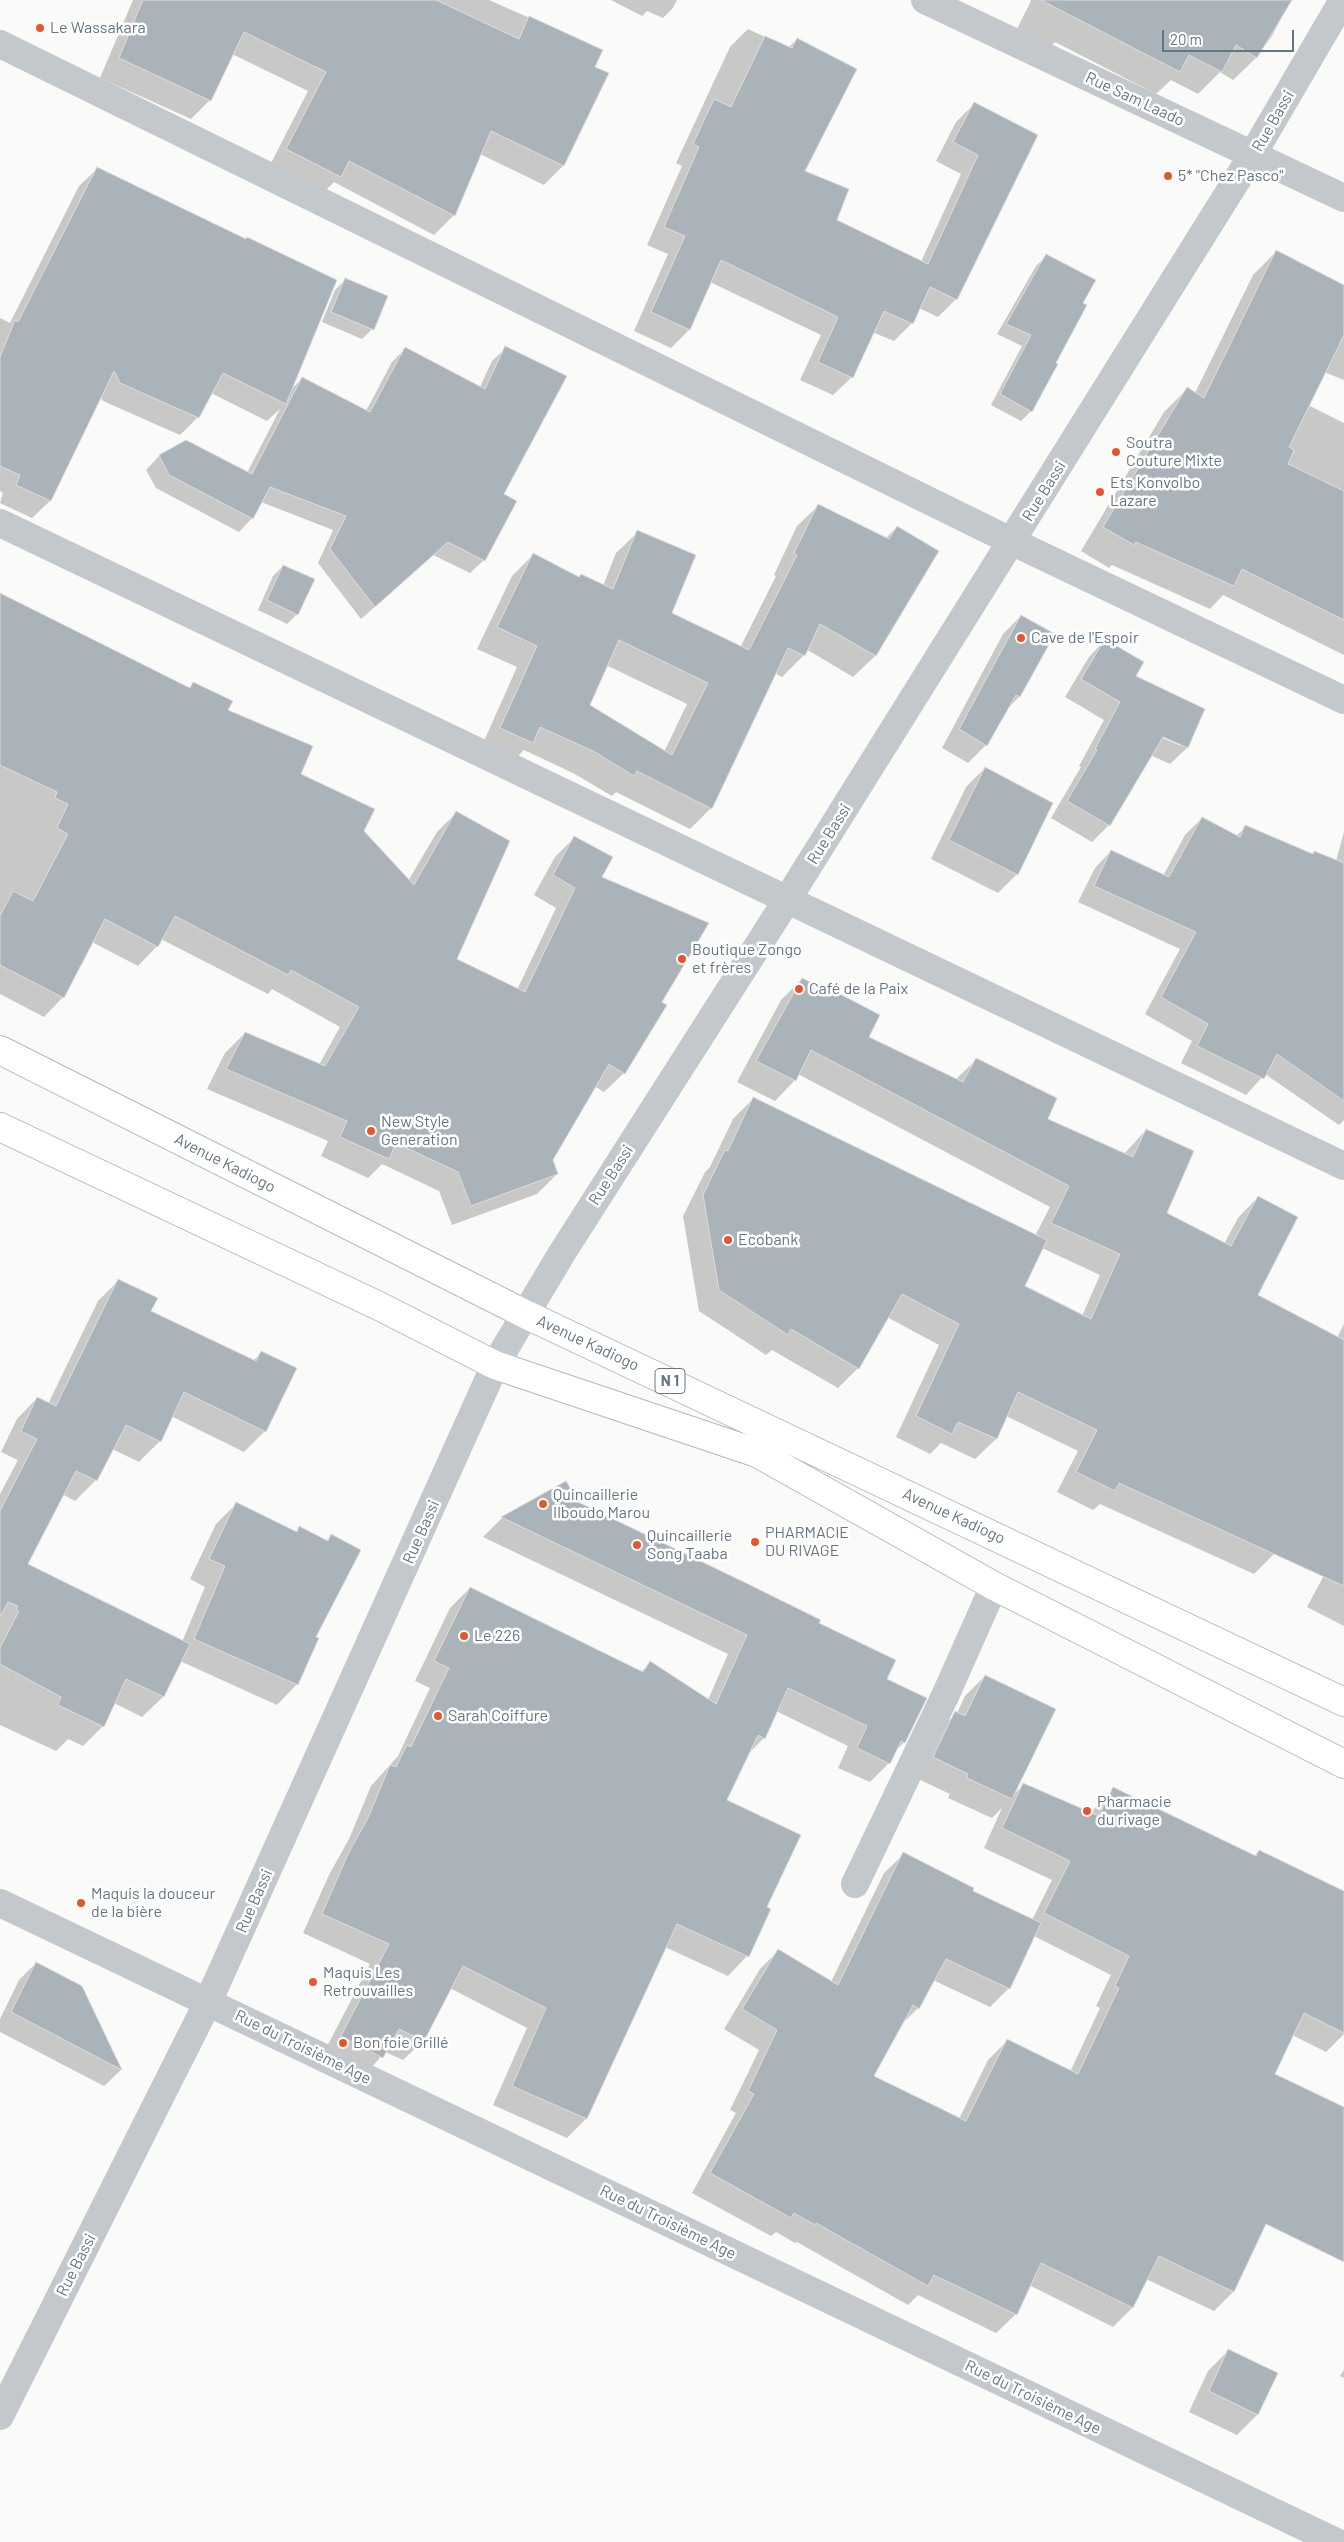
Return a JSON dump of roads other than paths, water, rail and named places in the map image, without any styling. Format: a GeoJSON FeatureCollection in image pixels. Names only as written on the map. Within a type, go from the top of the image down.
{"type":"FeatureCollection","features":[{"type":"Feature","properties":{"kind":"highway","name":"Avenue Kadiogo"},"geometry":{"type":"LineString","coordinates":[[0,1050],[525,1314],[1344,1702]]}},
{"type":"Feature","properties":{"kind":"highway","name":"N 1"},"geometry":{"type":"LineString","coordinates":[[0,1127],[379,1306],[495,1366],[757,1453],[994,1586],[1344,1764]]}},
{"type":"Feature","properties":{"kind":"street","name":"Rue Sam Laado"},"geometry":{"type":"LineString","coordinates":[[925,0],[1344,198]]}},
{"type":"Feature","properties":{"kind":"street","name":"Rue Bassi"},"geometry":{"type":"LineString","coordinates":[[0,2416],[208,2002],[495,1366],[525,1314],[1012,542],[1253,154],[1342,0]]}},
{"type":"Feature","properties":{"kind":"street"},"geometry":{"type":"LineString","coordinates":[[0,44],[1012,542],[1344,700]]}},
{"type":"Feature","properties":{"kind":"street"},"geometry":{"type":"LineString","coordinates":[[0,523],[1344,1166]]}},
{"type":"Feature","properties":{"kind":"street"},"geometry":{"type":"LineString","coordinates":[[855,1884],[945,1696],[994,1586]]}},
{"type":"Feature","properties":{"kind":"street","name":"Rue du Troisième Age"},"geometry":{"type":"LineString","coordinates":[[0,1902],[1336,2542]]}},
{"type":"Feature","properties":{"kind":"place","name":"Le Wassakara"},"geometry":{"type":"Point","coordinates":[40,28]}},
{"type":"Feature","properties":{"kind":"place","name":"5* \"Chez Pasco\""},"geometry":{"type":"Point","coordinates":[1168,176]}},
{"type":"Feature","properties":{"kind":"place","name":"Soutra Couture Mixte"},"geometry":{"type":"Point","coordinates":[1116,452]}},
{"type":"Feature","properties":{"kind":"place","name":"Ets Konvolbo Lazare"},"geometry":{"type":"Point","coordinates":[1100,492]}},
{"type":"Feature","properties":{"kind":"place","name":"Cave de l'Espoir"},"geometry":{"type":"Point","coordinates":[1021,638]}},
{"type":"Feature","properties":{"kind":"place","name":"Boutique Zongo et frères"},"geometry":{"type":"Point","coordinates":[682,959]}},
{"type":"Feature","properties":{"kind":"place","name":"Café de la Paix"},"geometry":{"type":"Point","coordinates":[799,989]}},
{"type":"Feature","properties":{"kind":"place","name":"New Style Generation"},"geometry":{"type":"Point","coordinates":[371,1131]}},
{"type":"Feature","properties":{"kind":"place","name":"Ecobank"},"geometry":{"type":"Point","coordinates":[728,1240]}},
{"type":"Feature","properties":{"kind":"place","name":"Quincaillerie Ilboudo Marou"},"geometry":{"type":"Point","coordinates":[543,1504]}},
{"type":"Feature","properties":{"kind":"place","name":"PHARMACIE DU RIVAGE"},"geometry":{"type":"Point","coordinates":[755,1542]}},
{"type":"Feature","properties":{"kind":"place","name":"Quincaillerie Song Taaba"},"geometry":{"type":"Point","coordinates":[637,1545]}},
{"type":"Feature","properties":{"kind":"place","name":"Le 226"},"geometry":{"type":"Point","coordinates":[464,1636]}},
{"type":"Feature","properties":{"kind":"place","name":"Sarah Coiffure"},"geometry":{"type":"Point","coordinates":[438,1716]}},
{"type":"Feature","properties":{"kind":"place","name":"Pharmacie du rivage"},"geometry":{"type":"Point","coordinates":[1087,1811]}},
{"type":"Feature","properties":{"kind":"place","name":"Maquis la douceur de la bière"},"geometry":{"type":"Point","coordinates":[81,1903]}},
{"type":"Feature","properties":{"kind":"place","name":"Maquis Les Retrouvailles"},"geometry":{"type":"Point","coordinates":[313,1982]}},
{"type":"Feature","properties":{"kind":"place","name":"Bon foie Grillé"},"geometry":{"type":"Point","coordinates":[343,2043]}}]}
